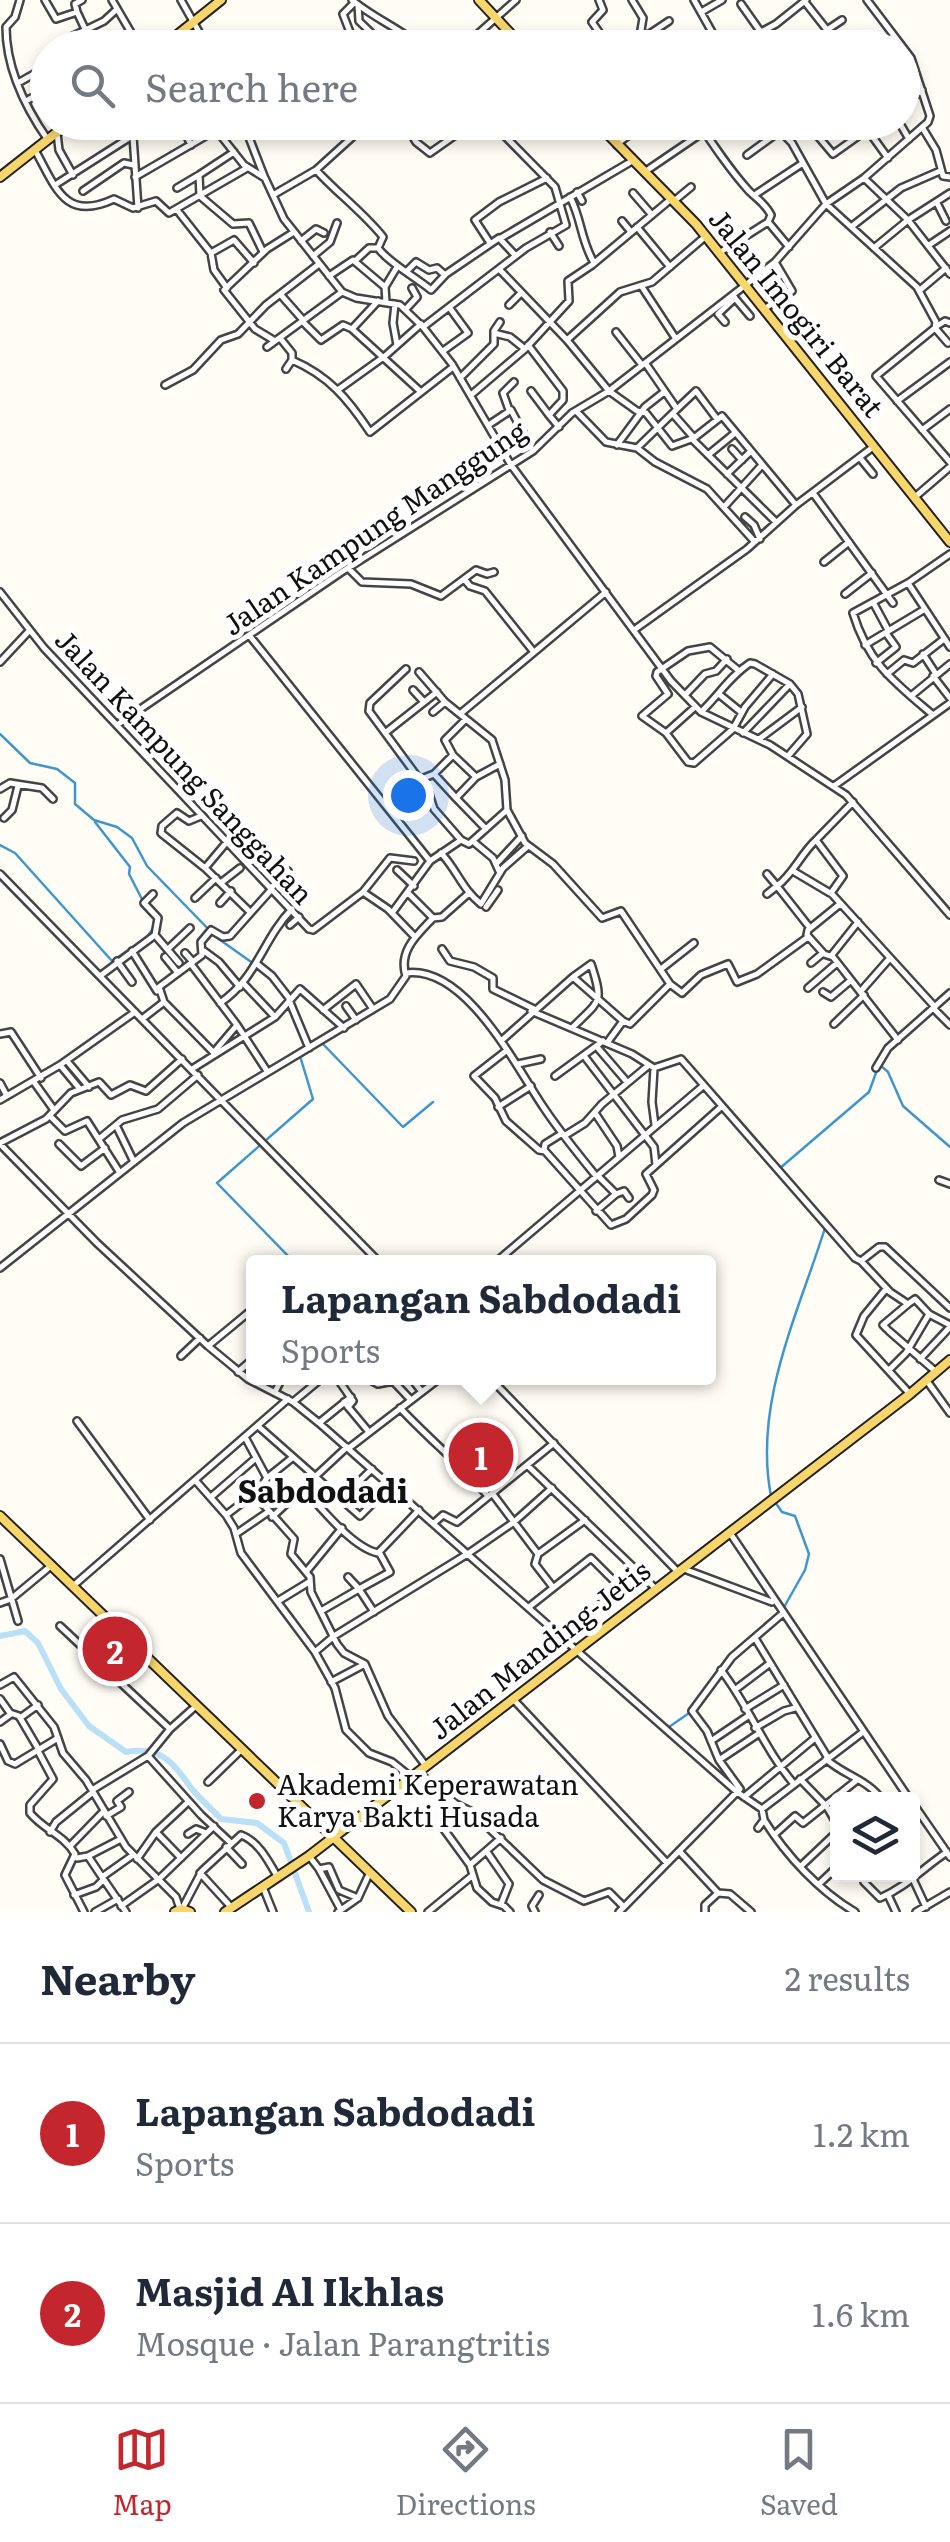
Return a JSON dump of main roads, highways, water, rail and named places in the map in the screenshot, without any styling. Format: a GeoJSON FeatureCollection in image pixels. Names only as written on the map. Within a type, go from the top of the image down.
{"type":"FeatureCollection","features":[{"type":"Feature","properties":{"kind":"main road"},"geometry":{"type":"LineString","coordinates":[[182,30],[221,0]]}},
{"type":"Feature","properties":{"kind":"main road"},"geometry":{"type":"LineString","coordinates":[[479,0],[509,30]]}},
{"type":"Feature","properties":{"kind":"main road"},"geometry":{"type":"LineString","coordinates":[[0,176],[48,140]]}},
{"type":"Feature","properties":{"kind":"main road","name":"Jalan Imogiri Barat"},"geometry":{"type":"LineString","coordinates":[[614,140],[632,160],[648,170],[706,236],[950,542]]}},
{"type":"Feature","properties":{"kind":"main road","name":"Jalan Manding-Jetis"},"geometry":{"type":"LineString","coordinates":[[228,1910],[333,1838],[943,1372],[950,1360]]}},
{"type":"Feature","properties":{"kind":"main road"},"geometry":{"type":"LineString","coordinates":[[0,1516],[406,1910]]}},
{"type":"Feature","properties":{"kind":"waterway"},"geometry":{"type":"LineString","coordinates":[[0,734],[30,763],[57,769],[75,783],[75,804],[94,820],[117,827],[132,838],[147,866],[216,937],[254,964]]}},
{"type":"Feature","properties":{"kind":"waterway"},"geometry":{"type":"LineString","coordinates":[[95,822],[130,867],[129,874],[144,903]]}},
{"type":"Feature","properties":{"kind":"waterway"},"geometry":{"type":"LineString","coordinates":[[0,845],[15,853],[112,961],[146,938],[155,926]]}},
{"type":"Feature","properties":{"kind":"waterway"},"geometry":{"type":"LineString","coordinates":[[907,1028],[950,989]]}},
{"type":"Feature","properties":{"kind":"waterway"},"geometry":{"type":"LineString","coordinates":[[319,1044],[403,1127],[433,1102]]}},
{"type":"Feature","properties":{"kind":"waterway"},"geometry":{"type":"LineString","coordinates":[[287,1255],[217,1183],[313,1099],[300,1056],[308,1051]]}},
{"type":"Feature","properties":{"kind":"waterway"},"geometry":{"type":"LineString","coordinates":[[880,1065],[888,1072],[903,1106],[950,1147]]}},
{"type":"Feature","properties":{"kind":"waterway"},"geometry":{"type":"LineString","coordinates":[[779,1169],[869,1092],[877,1070]]}},
{"type":"Feature","properties":{"kind":"waterway"},"geometry":{"type":"LineString","coordinates":[[798,1189],[827,1220]]}},
{"type":"Feature","properties":{"kind":"waterway"},"geometry":{"type":"LineString","coordinates":[[771,1496],[767,1462],[773,1393],[825,1228]]}},
{"type":"Feature","properties":{"kind":"waterway"},"geometry":{"type":"LineString","coordinates":[[775,1502],[782,1512],[795,1516],[809,1554],[805,1570],[783,1609]]}},
{"type":"Feature","properties":{"kind":"waterway"},"geometry":{"type":"LineString","coordinates":[[0,1636],[25,1631],[38,1643],[61,1689],[89,1726],[126,1752],[158,1754],[179,1771],[221,1819],[257,1823],[284,1843],[309,1912]]}},
{"type":"Feature","properties":{"kind":"waterway"},"geometry":{"type":"LineString","coordinates":[[669,1727],[692,1711]]}},
{"type":"Feature","properties":{"kind":"place","name":"Lapangan Sabdodadi"},"geometry":{"type":"Point","coordinates":[481,1455]}},
{"type":"Feature","properties":{"kind":"place","name":"Masjid Al Ikhlas"},"geometry":{"type":"Point","coordinates":[115,1649]}},
{"type":"Feature","properties":{"kind":"place","name":"Akademi Keperawatan Karya Bakti Husada"},"geometry":{"type":"Point","coordinates":[257,1801]}},
{"type":"Feature","properties":{"kind":"district","name":"Sabdodadi"},"geometry":{"type":"Point","coordinates":[323,1492]}}]}
